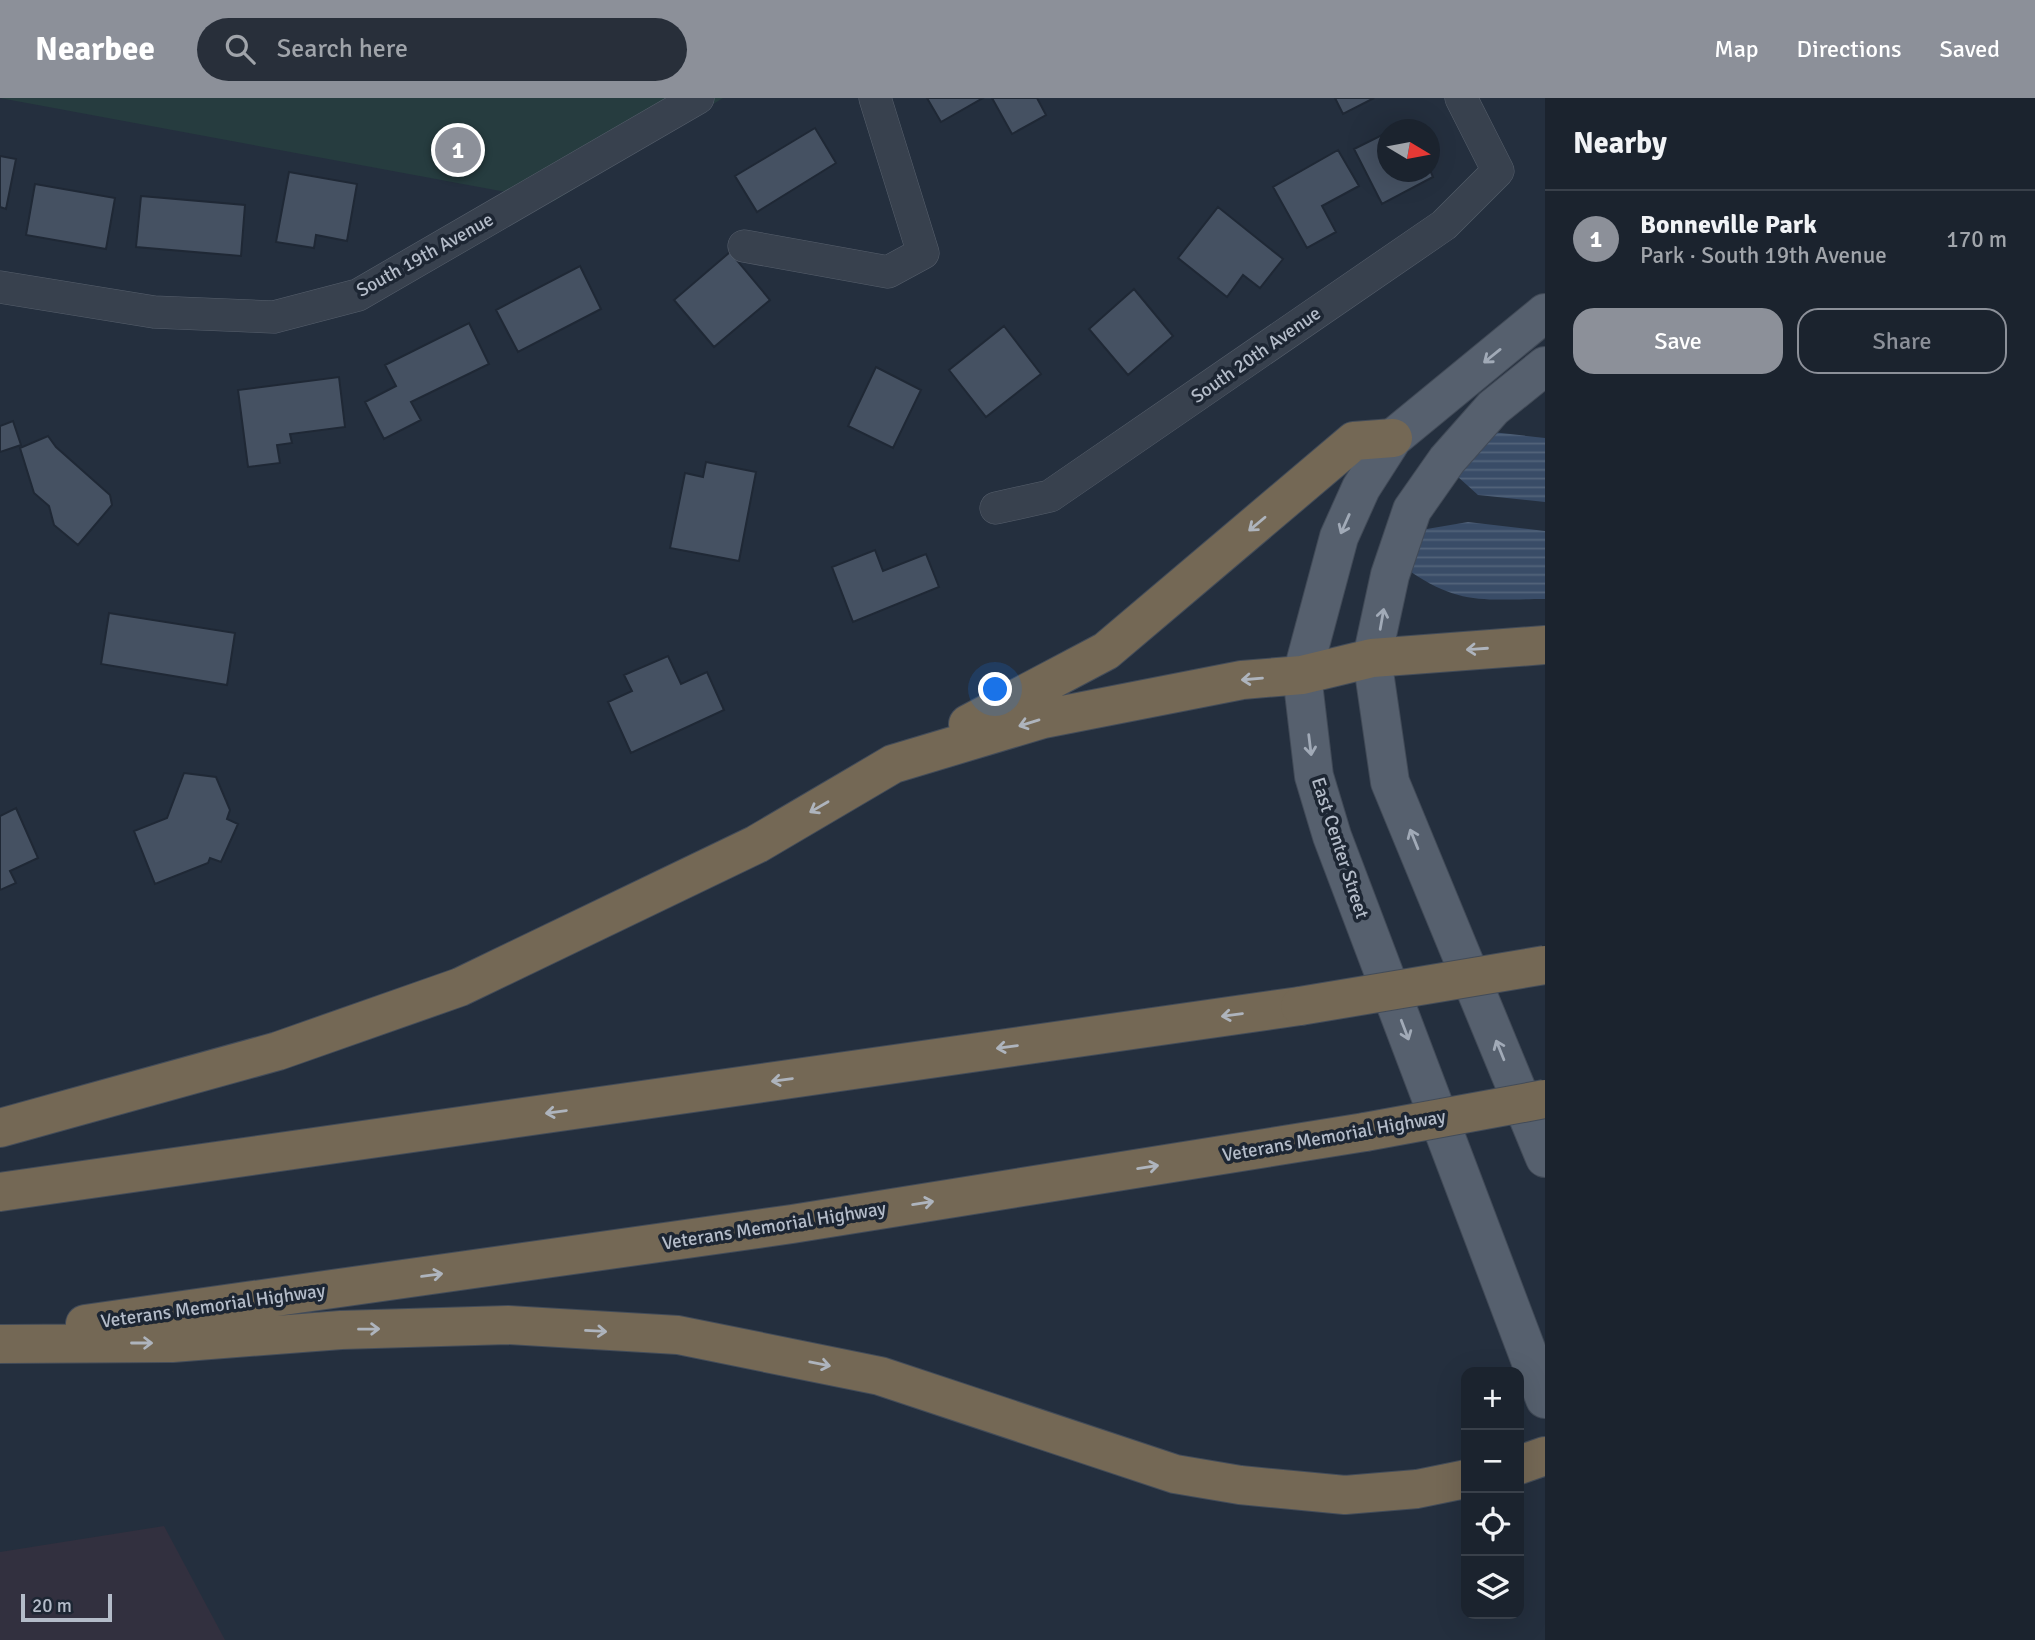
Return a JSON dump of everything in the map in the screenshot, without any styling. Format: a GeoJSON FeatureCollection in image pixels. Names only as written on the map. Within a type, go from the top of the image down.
{"type":"FeatureCollection","features":[{"type":"Feature","properties":{"kind":"highway"},"geometry":{"type":"LineString","coordinates":[[0,1128],[278,1051],[460,987],[757,844],[893,764],[1106,651],[1354,441],[1393,438]]}},
{"type":"Feature","properties":{"kind":"highway"},"geometry":{"type":"LineString","coordinates":[[893,764],[1043,719],[1242,680],[1302,675],[1372,658],[1545,645]]}},
{"type":"Feature","properties":{"kind":"highway"},"geometry":{"type":"LineString","coordinates":[[0,1192],[1300,1006],[1545,965]]}},
{"type":"Feature","properties":{"kind":"highway","name":"Veterans Memorial Highway"},"geometry":{"type":"LineString","coordinates":[[0,1336],[792,1224],[1365,1132],[1545,1098]]}},
{"type":"Feature","properties":{"kind":"highway"},"geometry":{"type":"LineString","coordinates":[[0,1344],[172,1343],[341,1329],[508,1325],[678,1335],[880,1376],[1188,1476],[1240,1485],[1345,1495],[1417,1489],[1461,1480]]}},
{"type":"Feature","properties":{"kind":"highway"},"geometry":{"type":"LineString","coordinates":[[1524,1463],[1545,1456]]}},
{"type":"Feature","properties":{"kind":"main road","name":"East Center Street"},"geometry":{"type":"LineString","coordinates":[[1545,313],[1393,438],[1361,488],[1339,537],[1302,675],[1314,776],[1332,836],[1545,1399]]}},
{"type":"Feature","properties":{"kind":"main road"},"geometry":{"type":"LineString","coordinates":[[1545,366],[1493,408],[1447,460],[1412,510],[1390,575],[1372,658],[1390,782],[1545,1158]]}},
{"type":"Feature","properties":{"kind":"street","name":"South 19th Avenue"},"geometry":{"type":"LineString","coordinates":[[0,288],[154,312],[274,317],[358,295],[698,98]]}},
{"type":"Feature","properties":{"kind":"street"},"geometry":{"type":"LineString","coordinates":[[744,246],[888,272],[923,253],[876,98]]}},
{"type":"Feature","properties":{"kind":"street","name":"South 20th Avenue"},"geometry":{"type":"LineString","coordinates":[[996,508],[1050,496],[1444,225],[1498,171],[1461,98]]}},
{"type":"Feature","properties":{"kind":"shaded area"},"geometry":{"type":"Polygon","coordinates":[[[164,1526],[225,1640],[0,1640],[0,1552],[164,1526]]]}},
{"type":"Feature","properties":{"kind":"green space"},"geometry":{"type":"Polygon","coordinates":[[[0,98],[723,98],[554,201],[0,98]]]}},
{"type":"Feature","properties":{"kind":"water"},"geometry":{"type":"Polygon","coordinates":[[[1483,431],[1545,438],[1545,502],[1478,495],[1457,476],[1483,431]]]}},
{"type":"Feature","properties":{"kind":"water"},"geometry":{"type":"Polygon","coordinates":[[[1468,522],[1545,531],[1545,599],[1490,599],[1460,595],[1445,591],[1411,572],[1415,531],[1468,522]]]}},
{"type":"Feature","properties":{"kind":"building"},"geometry":{"type":"Polygon","coordinates":[[[927,98],[983,98],[941,122],[927,98]]]}},
{"type":"Feature","properties":{"kind":"building"},"geometry":{"type":"Polygon","coordinates":[[[992,98],[1037,98],[1046,115],[1012,134],[992,98]]]}},
{"type":"Feature","properties":{"kind":"building"},"geometry":{"type":"Polygon","coordinates":[[[1335,98],[1374,98],[1343,114],[1335,98]]]}},
{"type":"Feature","properties":{"kind":"building"},"geometry":{"type":"Polygon","coordinates":[[[815,128],[836,163],[757,212],[735,176],[815,128]]]}},
{"type":"Feature","properties":{"kind":"building"},"geometry":{"type":"Polygon","coordinates":[[[1377,138],[1377,182],[1424,182],[1382,204],[1354,149],[1377,138]]]}},
{"type":"Feature","properties":{"kind":"building"},"geometry":{"type":"Polygon","coordinates":[[[1338,150],[1359,186],[1322,206],[1336,232],[1307,248],[1273,187],[1338,150]]]}},
{"type":"Feature","properties":{"kind":"building"},"geometry":{"type":"Polygon","coordinates":[[[0,156],[16,159],[6,209],[0,207],[0,156]]]}},
{"type":"Feature","properties":{"kind":"building"},"geometry":{"type":"Polygon","coordinates":[[[289,172],[357,184],[347,241],[316,235],[314,248],[276,242],[289,172]]]}},
{"type":"Feature","properties":{"kind":"building"},"geometry":{"type":"Polygon","coordinates":[[[35,184],[115,198],[106,249],[26,235],[35,184]]]}},
{"type":"Feature","properties":{"kind":"building"},"geometry":{"type":"Polygon","coordinates":[[[141,196],[245,205],[241,256],[136,247],[141,196]]]}},
{"type":"Feature","properties":{"kind":"building"},"geometry":{"type":"Polygon","coordinates":[[[1218,207],[1283,259],[1260,288],[1243,275],[1227,297],[1178,258],[1218,207]]]}},
{"type":"Feature","properties":{"kind":"building"},"geometry":{"type":"Polygon","coordinates":[[[730,252],[770,300],[714,347],[674,300],[730,252]]]}},
{"type":"Feature","properties":{"kind":"building"},"geometry":{"type":"Polygon","coordinates":[[[580,266],[601,309],[518,352],[496,310],[580,266]]]}},
{"type":"Feature","properties":{"kind":"building"},"geometry":{"type":"Polygon","coordinates":[[[1134,289],[1173,336],[1128,375],[1089,329],[1134,289]]]}},
{"type":"Feature","properties":{"kind":"building"},"geometry":{"type":"Polygon","coordinates":[[[469,323],[489,364],[411,402],[421,420],[384,439],[365,402],[396,386],[385,365],[469,323]]]}},
{"type":"Feature","properties":{"kind":"building"},"geometry":{"type":"Polygon","coordinates":[[[1004,326],[1041,374],[986,417],[949,370],[1004,326]]]}},
{"type":"Feature","properties":{"kind":"building"},"geometry":{"type":"Polygon","coordinates":[[[876,367],[921,390],[893,448],[848,426],[876,367]]]}},
{"type":"Feature","properties":{"kind":"building"},"geometry":{"type":"Polygon","coordinates":[[[339,377],[345,427],[290,434],[292,443],[277,445],[280,463],[248,467],[238,390],[339,377]]]}},
{"type":"Feature","properties":{"kind":"building"},"geometry":{"type":"Polygon","coordinates":[[[13,421],[21,445],[0,452],[0,426],[13,421]]]}},
{"type":"Feature","properties":{"kind":"building"},"geometry":{"type":"Polygon","coordinates":[[[48,436],[56,447],[110,495],[112,505],[78,545],[54,525],[49,506],[34,493],[20,448],[48,436]]]}},
{"type":"Feature","properties":{"kind":"building"},"geometry":{"type":"Polygon","coordinates":[[[706,462],[756,472],[739,561],[670,548],[685,473],[703,477],[706,462]]]}},
{"type":"Feature","properties":{"kind":"building"},"geometry":{"type":"Polygon","coordinates":[[[875,550],[883,571],[926,554],[939,587],[853,622],[832,567],[875,550]]]}},
{"type":"Feature","properties":{"kind":"building"},"geometry":{"type":"Polygon","coordinates":[[[109,613],[235,633],[227,685],[101,664],[109,613]]]}},
{"type":"Feature","properties":{"kind":"building"},"geometry":{"type":"Polygon","coordinates":[[[668,656],[681,684],[707,672],[724,710],[631,753],[608,702],[632,691],[624,675],[668,656]]]}},
{"type":"Feature","properties":{"kind":"building"},"geometry":{"type":"Polygon","coordinates":[[[184,773],[216,777],[230,810],[227,819],[238,824],[221,862],[210,858],[208,863],[155,884],[134,831],[167,818],[184,773]]]}},
{"type":"Feature","properties":{"kind":"building"},"geometry":{"type":"Polygon","coordinates":[[[16,808],[38,858],[10,871],[16,883],[0,890],[0,816],[16,808]]]}},
{"type":"Feature","properties":{"kind":"place","name":"Bonneville Park"},"geometry":{"type":"Point","coordinates":[458,150]}}]}
